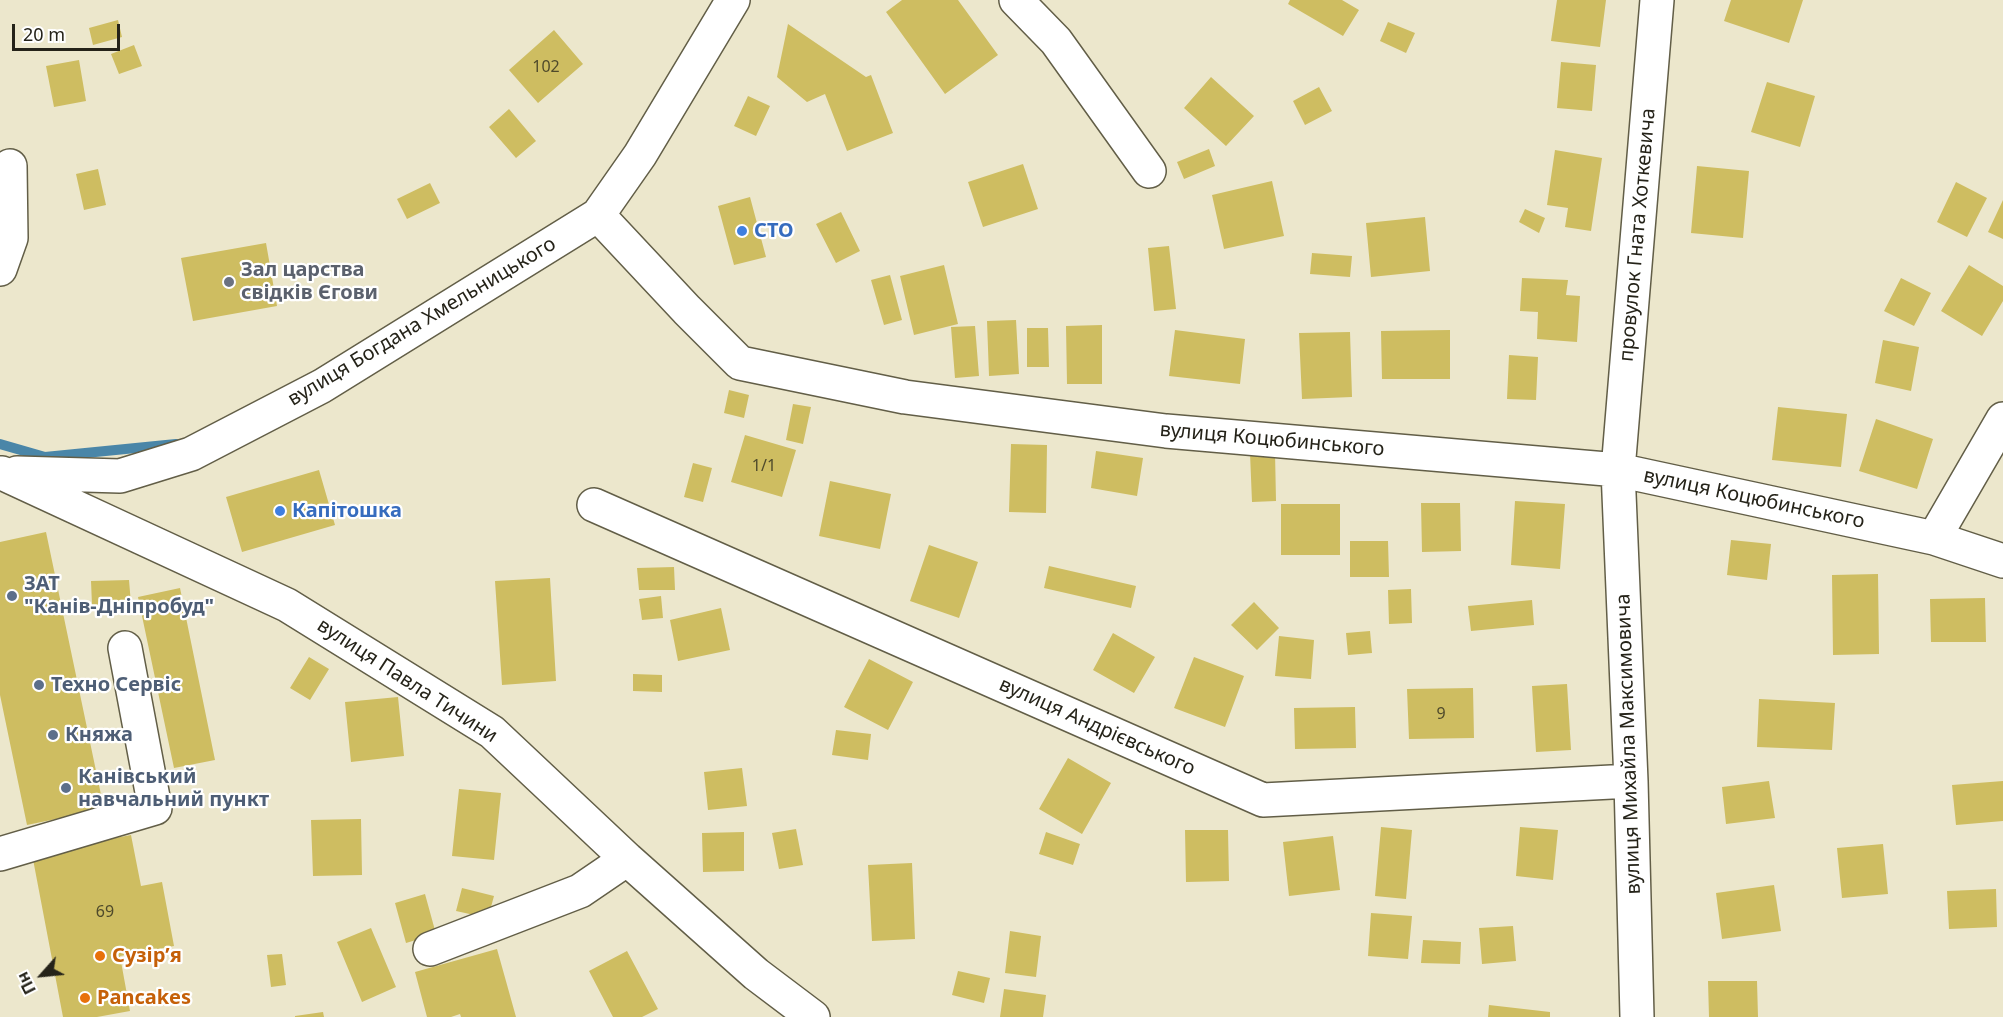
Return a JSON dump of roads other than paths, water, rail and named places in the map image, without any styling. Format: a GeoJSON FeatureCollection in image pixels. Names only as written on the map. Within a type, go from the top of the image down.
{"type":"FeatureCollection","features":[{"type":"Feature","properties":{"kind":"street","name":"вулиця Богдана Хмельницького"},"geometry":{"type":"LineString","coordinates":[[1,472],[120,476],[191,454],[322,386],[598,215],[640,155],[733,0]]}},
{"type":"Feature","properties":{"kind":"street"},"geometry":{"type":"LineString","coordinates":[[1016,0],[1056,41],[1149,171]]}},
{"type":"Feature","properties":{"kind":"street","name":"провулок Гната Хоткевича"},"geometry":{"type":"LineString","coordinates":[[1618,470],[1657,0]]}},
{"type":"Feature","properties":{"kind":"street"},"geometry":{"type":"LineString","coordinates":[[0,269],[11,238],[10,166]]}},
{"type":"Feature","properties":{"kind":"street","name":"вулиця Коцюбинського"},"geometry":{"type":"LineString","coordinates":[[598,215],[740,363],[905,397],[1166,431],[1618,470],[1934,538],[2003,561]]}},
{"type":"Feature","properties":{"kind":"street"},"geometry":{"type":"LineString","coordinates":[[1934,538],[2003,419]]}},
{"type":"Feature","properties":{"kind":"street","name":"вулиця Михайла Максимовича"},"geometry":{"type":"LineString","coordinates":[[1618,470],[1631,781],[1637,1017]]}},
{"type":"Feature","properties":{"kind":"street","name":"вулиця Павла Тичини"},"geometry":{"type":"LineString","coordinates":[[1,472],[287,605],[492,732],[627,859],[756,974],[813,1017]]}},
{"type":"Feature","properties":{"kind":"street","name":"вулиця Андрієвського"},"geometry":{"type":"LineString","coordinates":[[594,505],[1263,801],[1631,781]]}},
{"type":"Feature","properties":{"kind":"street"},"geometry":{"type":"LineString","coordinates":[[0,854],[155,808],[125,648]]}},
{"type":"Feature","properties":{"kind":"street"},"geometry":{"type":"LineString","coordinates":[[430,949],[580,891],[627,859]]}},
{"type":"Feature","properties":{"kind":"waterway"},"geometry":{"type":"LineString","coordinates":[[0,444],[45,457],[176,444]]}},
{"type":"Feature","properties":{"kind":"place","name":"СТО"},"geometry":{"type":"Point","coordinates":[742,231]}},
{"type":"Feature","properties":{"kind":"place","name":"Зал царства свідків Єгови"},"geometry":{"type":"Point","coordinates":[229,282]}},
{"type":"Feature","properties":{"kind":"place","name":"Капітошка"},"geometry":{"type":"Point","coordinates":[280,511]}},
{"type":"Feature","properties":{"kind":"place","name":"ЗАТ \"Канів-Дніпробуд\""},"geometry":{"type":"Point","coordinates":[12,596]}},
{"type":"Feature","properties":{"kind":"place","name":"Техно Сервіс"},"geometry":{"type":"Point","coordinates":[39,685]}},
{"type":"Feature","properties":{"kind":"place","name":"Княжа"},"geometry":{"type":"Point","coordinates":[53,735]}},
{"type":"Feature","properties":{"kind":"place","name":"Канівський навчальний пункт"},"geometry":{"type":"Point","coordinates":[66,788]}},
{"type":"Feature","properties":{"kind":"place","name":"Сузір’я"},"geometry":{"type":"Point","coordinates":[100,956]}},
{"type":"Feature","properties":{"kind":"place","name":"Pancakes"},"geometry":{"type":"Point","coordinates":[85,998]}}]}
